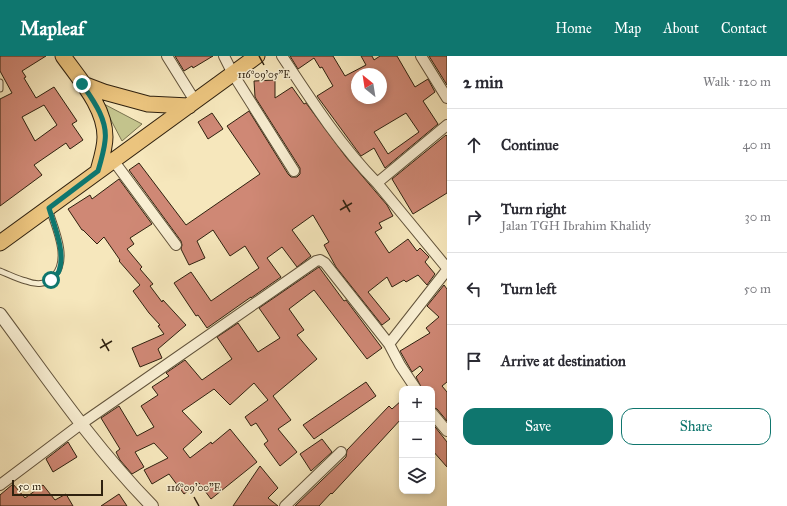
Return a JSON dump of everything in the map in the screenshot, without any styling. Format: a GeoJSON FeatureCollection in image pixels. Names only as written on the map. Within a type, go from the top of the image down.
{"type":"FeatureCollection","features":[{"type":"Feature","properties":{"kind":"main road"},"geometry":{"type":"LineString","coordinates":[[0,244],[257,56]]}},
{"type":"Feature","properties":{"kind":"main road"},"geometry":{"type":"LineString","coordinates":[[69,61],[92,98],[104,126],[105,139],[98,171]]}},
{"type":"Feature","properties":{"kind":"main road"},"geometry":{"type":"LineString","coordinates":[[82,84],[104,92],[148,104],[170,106],[192,103]]}},
{"type":"Feature","properties":{"kind":"street"},"geometry":{"type":"LineString","coordinates":[[167,56],[192,103]]}},
{"type":"Feature","properties":{"kind":"street"},"geometry":{"type":"LineString","coordinates":[[224,56],[233,74],[294,171]]}},
{"type":"Feature","properties":{"kind":"street"},"geometry":{"type":"LineString","coordinates":[[282,56],[318,109],[365,171],[377,183],[447,269],[389,344]]}},
{"type":"Feature","properties":{"kind":"street"},"geometry":{"type":"LineString","coordinates":[[421,56],[447,98]]}},
{"type":"Feature","properties":{"kind":"street"},"geometry":{"type":"LineString","coordinates":[[377,183],[447,125]]}},
{"type":"Feature","properties":{"kind":"street"},"geometry":{"type":"LineString","coordinates":[[114,160],[176,245]]}},
{"type":"Feature","properties":{"kind":"street"},"geometry":{"type":"LineString","coordinates":[[0,486],[81,424],[316,261],[320,260],[325,263],[389,344],[400,365],[414,386]]}},
{"type":"Feature","properties":{"kind":"street"},"geometry":{"type":"LineString","coordinates":[[0,314],[81,424],[133,487],[152,506]]}},
{"type":"Feature","properties":{"kind":"street"},"geometry":{"type":"LineString","coordinates":[[435,417],[447,431]]}},
{"type":"Feature","properties":{"kind":"street"},"geometry":{"type":"LineString","coordinates":[[284,506],[341,452]]}},
{"type":"Feature","properties":{"kind":"lane"},"geometry":{"type":"LineString","coordinates":[[0,82],[0,89]]}},
{"type":"Feature","properties":{"kind":"lane"},"geometry":{"type":"LineString","coordinates":[[0,271],[27,282],[44,284],[51,280],[59,271],[61,250],[49,208]]}},
{"type":"Feature","properties":{"kind":"green space"},"geometry":{"type":"Polygon","coordinates":[[[102,103],[142,124],[122,141],[102,103]]]}},
{"type":"Feature","properties":{"kind":"building"},"geometry":{"type":"Polygon","coordinates":[[[0,56],[46,56],[22,71],[26,77],[24,78],[36,98],[54,87],[77,121],[72,124],[83,140],[70,149],[66,143],[34,165],[42,175],[0,206],[0,99],[12,93],[0,71],[0,56]],[[44,105],[22,117],[35,141],[57,125],[44,105]]]}},
{"type":"Feature","properties":{"kind":"building"},"geometry":{"type":"Polygon","coordinates":[[[175,56],[213,56],[193,68],[192,66],[184,71],[175,56]]]}},
{"type":"Feature","properties":{"kind":"building"},"geometry":{"type":"Polygon","coordinates":[[[290,56],[333,56],[345,76],[351,73],[351,104],[387,104],[387,68],[360,68],[366,65],[361,56],[372,56],[374,60],[380,56],[397,56],[415,87],[428,79],[435,92],[423,101],[438,124],[385,168],[374,148],[361,156],[317,96],[333,86],[322,67],[320,68],[314,58],[298,69],[290,56]],[[406,113],[374,132],[388,154],[419,132],[406,113]]]}},
{"type":"Feature","properties":{"kind":"building"},"geometry":{"type":"Polygon","coordinates":[[[429,56],[447,56],[447,85],[429,56]]]}},
{"type":"Feature","properties":{"kind":"building"},"geometry":{"type":"Polygon","coordinates":[[[275,80],[275,98],[292,87],[304,104],[306,103],[346,157],[387,205],[393,216],[379,223],[382,228],[375,232],[389,253],[408,239],[417,251],[420,248],[429,257],[425,262],[435,274],[427,285],[418,275],[406,282],[404,280],[392,287],[387,277],[368,292],[390,319],[382,325],[336,267],[324,245],[329,242],[313,215],[292,230],[311,256],[297,267],[282,247],[267,258],[281,277],[207,328],[198,315],[196,316],[174,283],[191,272],[211,301],[259,268],[245,246],[230,256],[213,230],[197,241],[205,258],[189,265],[181,249],[181,241],[129,170],[139,163],[186,225],[260,174],[227,126],[249,111],[288,174],[291,177],[297,177],[300,174],[300,168],[255,97],[254,81],[275,80]]]}},
{"type":"Feature","properties":{"kind":"building"},"geometry":{"type":"Polygon","coordinates":[[[212,113],[223,129],[208,139],[198,122],[212,113]]]}},
{"type":"Feature","properties":{"kind":"building"},"geometry":{"type":"Polygon","coordinates":[[[446,135],[447,193],[413,214],[392,179],[446,135]]]}},
{"type":"Feature","properties":{"kind":"building"},"geometry":{"type":"Polygon","coordinates":[[[119,179],[152,224],[130,238],[134,244],[127,249],[142,267],[140,269],[153,284],[150,286],[162,302],[163,300],[186,325],[158,349],[162,358],[140,367],[132,348],[164,334],[158,326],[160,325],[133,291],[140,285],[119,261],[120,260],[104,237],[97,244],[82,230],[68,209],[90,195],[92,199],[119,179]]]}},
{"type":"Feature","properties":{"kind":"building"},"geometry":{"type":"Polygon","coordinates":[[[319,267],[382,348],[367,359],[314,290],[289,309],[304,330],[297,335],[317,359],[273,396],[291,420],[278,429],[297,452],[280,466],[264,444],[268,441],[256,423],[251,426],[245,417],[268,400],[254,383],[230,405],[214,389],[182,411],[202,432],[183,449],[190,458],[211,442],[212,444],[230,429],[257,462],[211,499],[199,483],[184,494],[169,474],[152,484],[144,470],[168,458],[154,443],[135,452],[144,467],[132,474],[120,460],[116,452],[120,449],[101,418],[119,406],[137,436],[154,427],[141,406],[158,395],[152,387],[169,376],[166,373],[185,360],[202,380],[232,359],[217,337],[238,323],[258,352],[280,338],[259,308],[319,267]]]}},
{"type":"Feature","properties":{"kind":"building"},"geometry":{"type":"Polygon","coordinates":[[[444,285],[447,289],[447,382],[442,386],[447,392],[447,421],[435,408],[435,386],[420,386],[416,377],[423,370],[420,366],[412,372],[400,351],[430,333],[426,328],[439,317],[427,306],[444,285]]]}},
{"type":"Feature","properties":{"kind":"building"},"geometry":{"type":"Polygon","coordinates":[[[366,382],[376,396],[314,439],[303,425],[366,382]]]}},
{"type":"Feature","properties":{"kind":"building"},"geometry":{"type":"Polygon","coordinates":[[[399,403],[399,421],[332,494],[331,493],[319,506],[295,506],[346,457],[347,450],[389,406],[392,409],[399,403]]]}},
{"type":"Feature","properties":{"kind":"building"},"geometry":{"type":"Polygon","coordinates":[[[435,427],[447,442],[447,467],[435,453],[435,427]]]}},
{"type":"Feature","properties":{"kind":"building"},"geometry":{"type":"Polygon","coordinates":[[[322,439],[332,452],[311,471],[300,454],[322,439]]]}},
{"type":"Feature","properties":{"kind":"building"},"geometry":{"type":"Polygon","coordinates":[[[68,442],[77,457],[53,472],[46,459],[68,442]]]}},
{"type":"Feature","properties":{"kind":"building"},"geometry":{"type":"Polygon","coordinates":[[[260,466],[278,488],[268,498],[278,506],[233,506],[260,466]]]}},
{"type":"Feature","properties":{"kind":"building"},"geometry":{"type":"Polygon","coordinates":[[[13,484],[25,498],[43,485],[55,500],[66,494],[73,506],[0,506],[0,495],[13,484]]]}},
{"type":"Feature","properties":{"kind":"building"},"geometry":{"type":"Polygon","coordinates":[[[119,494],[127,506],[101,506],[119,494]]]}},
{"type":"Feature","properties":{"kind":"route"},"geometry":{"type":"LineString","coordinates":[[51,280],[59,271],[61,250],[49,208],[98,171],[105,139],[104,126],[99,112],[92,98],[82,84]]}}]}
